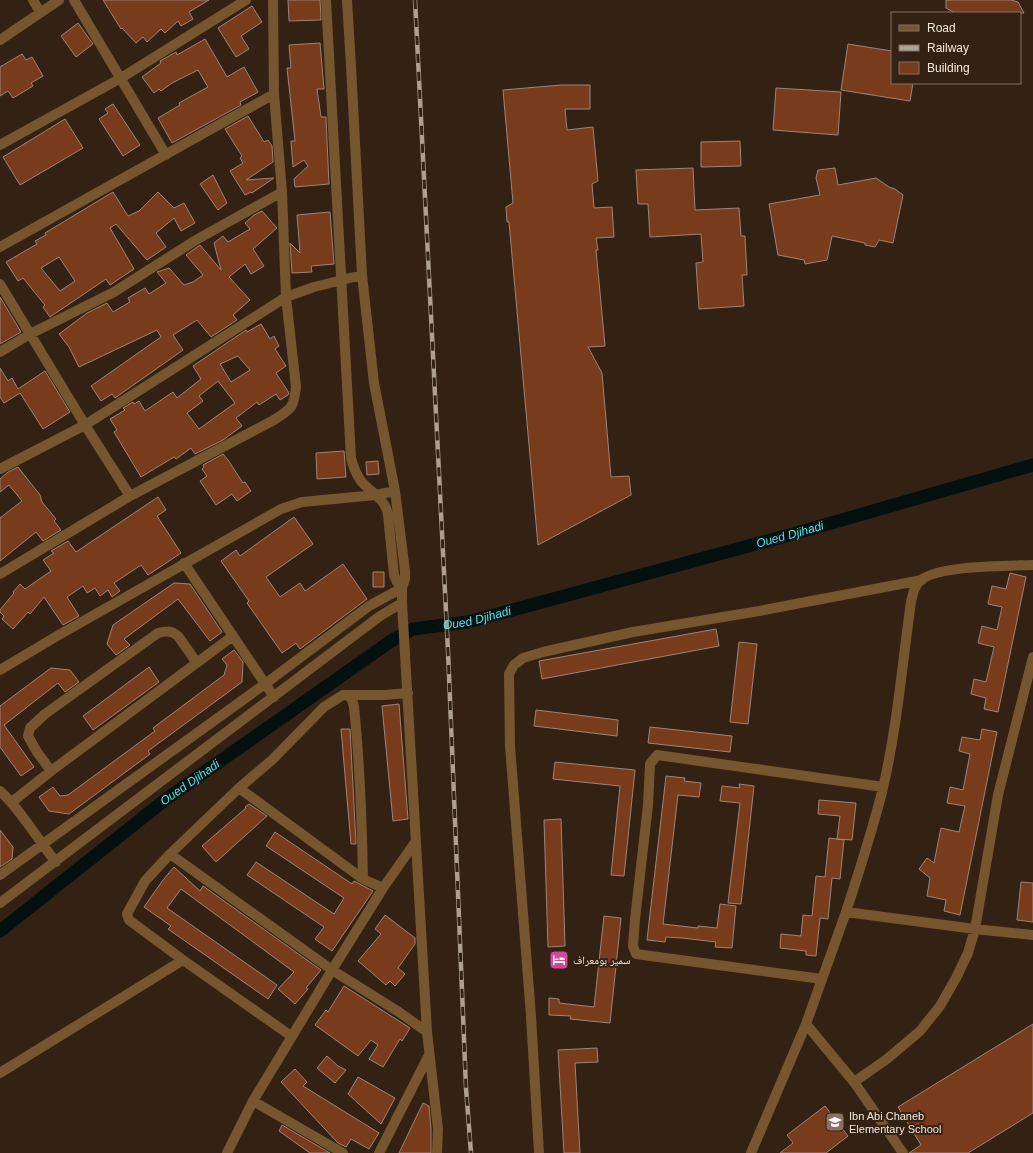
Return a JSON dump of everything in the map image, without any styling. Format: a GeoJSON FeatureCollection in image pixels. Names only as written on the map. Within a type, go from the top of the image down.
{"type":"FeatureCollection","features":[{"type":"Feature","properties":{"kind":"street"},"geometry":{"type":"LineString","coordinates":[[33,0],[40,12]]}},
{"type":"Feature","properties":{"kind":"street"},"geometry":{"type":"LineString","coordinates":[[0,40],[59,0]]}},
{"type":"Feature","properties":{"kind":"street"},"geometry":{"type":"LineString","coordinates":[[74,0],[166,155]]}},
{"type":"Feature","properties":{"kind":"street"},"geometry":{"type":"LineString","coordinates":[[0,144],[120,78],[246,0]]}},
{"type":"Feature","properties":{"kind":"street"},"geometry":{"type":"LineString","coordinates":[[0,574],[130,496],[266,424],[286,412],[295,402],[296,387],[286,297],[282,192],[274,94],[272,0]]}},
{"type":"Feature","properties":{"kind":"street"},"geometry":{"type":"LineString","coordinates":[[326,0],[351,458],[353,466],[361,481],[383,502],[388,511],[394,575],[402,588]]}},
{"type":"Feature","properties":{"kind":"street"},"geometry":{"type":"LineString","coordinates":[[347,0],[352,66],[362,275],[374,383],[400,520],[405,575],[402,588],[404,645],[427,1032],[438,1129],[437,1153]]}},
{"type":"Feature","properties":{"kind":"street"},"geometry":{"type":"LineString","coordinates":[[0,247],[274,94]]}},
{"type":"Feature","properties":{"kind":"street"},"geometry":{"type":"LineString","coordinates":[[0,352],[30,334],[114,292],[196,240],[282,192]]}},
{"type":"Feature","properties":{"kind":"street"},"geometry":{"type":"LineString","coordinates":[[0,469],[85,425],[286,297],[341,279],[362,275]]}},
{"type":"Feature","properties":{"kind":"street"},"geometry":{"type":"LineString","coordinates":[[0,284],[85,425],[130,496]]}},
{"type":"Feature","properties":{"kind":"street"},"geometry":{"type":"LineString","coordinates":[[0,670],[184,563],[281,509],[302,502],[376,495],[395,491]]}},
{"type":"Feature","properties":{"kind":"street"},"geometry":{"type":"LineString","coordinates":[[184,563],[274,697]]}},
{"type":"Feature","properties":{"kind":"street"},"geometry":{"type":"LineString","coordinates":[[538,1153],[531,1016],[520,898],[510,746],[509,674],[514,665],[523,658],[543,652],[633,632],[759,611],[922,580],[940,572],[983,567],[1033,565]]}},
{"type":"Feature","properties":{"kind":"street"},"geometry":{"type":"LineString","coordinates":[[751,1153],[806,1024],[846,912],[862,862],[883,787],[893,736],[911,602],[915,588],[922,580]]}},
{"type":"Feature","properties":{"kind":"street"},"geometry":{"type":"LineString","coordinates":[[0,875],[265,684],[369,606],[402,588]]}},
{"type":"Feature","properties":{"kind":"street"},"geometry":{"type":"LineString","coordinates":[[0,903],[380,616],[402,603]]}},
{"type":"Feature","properties":{"kind":"street"},"geometry":{"type":"LineString","coordinates":[[51,771],[37,752],[28,736],[30,728],[45,714],[158,633],[169,631],[178,636],[197,663]]}},
{"type":"Feature","properties":{"kind":"street"},"geometry":{"type":"LineString","coordinates":[[12,802],[51,771],[233,636]]}},
{"type":"Feature","properties":{"kind":"street"},"geometry":{"type":"LineString","coordinates":[[854,1082],[887,1059],[920,1031],[940,1006],[968,953],[975,929],[998,795],[1033,657]]}},
{"type":"Feature","properties":{"kind":"street"},"geometry":{"type":"LineString","coordinates":[[291,1036],[134,924],[126,914],[145,881],[170,854],[239,788],[272,760],[324,707],[343,695],[386,695],[408,693]]}},
{"type":"Feature","properties":{"kind":"street"},"geometry":{"type":"LineString","coordinates":[[348,696],[352,699],[354,707],[360,763],[363,879]]}},
{"type":"Feature","properties":{"kind":"street"},"geometry":{"type":"LineString","coordinates":[[822,979],[636,954],[633,946],[634,926],[648,805],[650,764],[657,755],[883,787]]}},
{"type":"Feature","properties":{"kind":"street"},"geometry":{"type":"LineString","coordinates":[[239,788],[363,879],[383,888]]}},
{"type":"Feature","properties":{"kind":"street"},"geometry":{"type":"LineString","coordinates":[[0,791],[12,802],[56,862]]}},
{"type":"Feature","properties":{"kind":"street"},"geometry":{"type":"LineString","coordinates":[[227,1153],[253,1101],[291,1036],[383,888],[416,841]]}},
{"type":"Feature","properties":{"kind":"street"},"geometry":{"type":"LineString","coordinates":[[170,854],[332,970],[399,1012],[427,1032]]}},
{"type":"Feature","properties":{"kind":"street"},"geometry":{"type":"LineString","coordinates":[[846,912],[1033,936]]}},
{"type":"Feature","properties":{"kind":"street"},"geometry":{"type":"LineString","coordinates":[[0,1073],[183,960]]}},
{"type":"Feature","properties":{"kind":"street"},"geometry":{"type":"LineString","coordinates":[[806,1024],[854,1082],[903,1153]]}},
{"type":"Feature","properties":{"kind":"street"},"geometry":{"type":"LineString","coordinates":[[379,1153],[429,1055]]}},
{"type":"Feature","properties":{"kind":"street"},"geometry":{"type":"LineString","coordinates":[[253,1101],[343,1153]]}},
{"type":"Feature","properties":{"kind":"building"},"geometry":{"type":"Polygon","coordinates":[[[103,0],[209,0],[189,12],[193,19],[181,26],[178,21],[165,33],[161,29],[147,42],[143,37],[136,43],[122,28],[121,29],[103,0]]]}},
{"type":"Feature","properties":{"kind":"building"},"geometry":{"type":"Polygon","coordinates":[[[288,0],[320,0],[321,20],[289,21],[288,0]]]}},
{"type":"Feature","properties":{"kind":"building"},"geometry":{"type":"Polygon","coordinates":[[[946,0],[1011,0],[1018,2],[1024,13],[953,12],[946,8],[946,0]]]}},
{"type":"Feature","properties":{"kind":"building"},"geometry":{"type":"Polygon","coordinates":[[[252,6],[262,22],[241,36],[249,49],[236,57],[218,28],[252,6]]]}},
{"type":"Feature","properties":{"kind":"building"},"geometry":{"type":"Polygon","coordinates":[[[78,23],[93,44],[76,57],[61,36],[78,23]]]}},
{"type":"Feature","properties":{"kind":"building"},"geometry":{"type":"Polygon","coordinates":[[[205,39],[227,77],[244,67],[258,92],[240,102],[241,105],[172,143],[158,118],[180,105],[179,103],[208,87],[198,70],[172,83],[161,91],[159,89],[154,93],[142,77],[161,63],[160,61],[176,52],[177,55],[205,39]]]}},
{"type":"Feature","properties":{"kind":"building"},"geometry":{"type":"Polygon","coordinates":[[[320,43],[324,89],[317,89],[321,117],[326,117],[329,184],[295,187],[294,179],[308,166],[304,160],[293,167],[291,141],[295,141],[287,68],[291,68],[289,45],[320,43]]]}},
{"type":"Feature","properties":{"kind":"building"},"geometry":{"type":"Polygon","coordinates":[[[848,44],[891,51],[891,84],[913,84],[910,101],[841,90],[848,44]]]}},
{"type":"Feature","properties":{"kind":"building"},"geometry":{"type":"Polygon","coordinates":[[[22,54],[26,60],[32,57],[43,76],[31,83],[33,86],[13,98],[8,91],[0,96],[0,67],[22,54]]]}},
{"type":"Feature","properties":{"kind":"building"},"geometry":{"type":"Polygon","coordinates":[[[561,85],[590,85],[590,109],[565,109],[567,130],[593,127],[598,181],[592,184],[594,208],[612,207],[614,237],[596,238],[605,346],[588,347],[602,373],[611,477],[629,476],[631,495],[538,545],[509,222],[507,222],[506,207],[513,203],[503,90],[561,85]]]}},
{"type":"Feature","properties":{"kind":"building"},"geometry":{"type":"Polygon","coordinates":[[[776,88],[841,92],[838,135],[773,130],[776,88]]]}},
{"type":"Feature","properties":{"kind":"building"},"geometry":{"type":"Polygon","coordinates":[[[113,104],[140,145],[123,156],[99,119],[108,113],[105,109],[113,104]]]}},
{"type":"Feature","properties":{"kind":"building"},"geometry":{"type":"Polygon","coordinates":[[[248,116],[264,142],[268,140],[272,146],[273,162],[246,180],[274,178],[252,193],[251,192],[245,195],[230,171],[243,163],[240,158],[242,156],[225,129],[248,116]]]}},
{"type":"Feature","properties":{"kind":"building"},"geometry":{"type":"Polygon","coordinates":[[[65,119],[83,148],[20,185],[3,157],[65,119]]]}},
{"type":"Feature","properties":{"kind":"building"},"geometry":{"type":"Polygon","coordinates":[[[740,141],[741,166],[701,167],[701,142],[740,141]]]}},
{"type":"Feature","properties":{"kind":"building"},"geometry":{"type":"Polygon","coordinates":[[[693,168],[695,210],[739,208],[741,236],[745,236],[747,275],[742,275],[744,306],[699,309],[696,263],[703,262],[701,234],[650,237],[648,204],[638,204],[636,170],[693,168]]]}},
{"type":"Feature","properties":{"kind":"building"},"geometry":{"type":"Polygon","coordinates":[[[835,168],[838,185],[876,178],[903,195],[893,243],[879,240],[875,247],[865,245],[865,243],[832,236],[827,260],[805,264],[804,260],[778,255],[769,204],[820,195],[816,178],[818,170],[835,168]]]}},
{"type":"Feature","properties":{"kind":"building"},"geometry":{"type":"Polygon","coordinates":[[[213,175],[227,203],[218,210],[200,184],[213,175]]]}},
{"type":"Feature","properties":{"kind":"building"},"geometry":{"type":"Polygon","coordinates":[[[113,192],[128,216],[139,211],[158,192],[174,208],[184,203],[195,223],[181,231],[174,218],[156,233],[166,247],[147,260],[116,224],[110,228],[134,269],[110,285],[106,279],[50,317],[43,307],[45,305],[23,278],[18,281],[6,262],[37,244],[35,241],[46,235],[45,233],[113,192]],[[59,257],[41,268],[60,291],[75,281],[59,257]]]}},
{"type":"Feature","properties":{"kind":"building"},"geometry":{"type":"Polygon","coordinates":[[[262,211],[277,228],[253,249],[264,266],[251,274],[245,264],[229,277],[250,300],[233,315],[237,320],[211,337],[197,320],[173,335],[183,350],[115,398],[112,394],[101,401],[91,386],[161,337],[157,330],[79,367],[69,347],[59,334],[87,313],[107,303],[113,312],[130,302],[128,298],[145,288],[149,294],[166,283],[157,272],[169,268],[184,285],[193,282],[203,275],[186,255],[200,245],[221,270],[214,243],[223,236],[228,242],[250,229],[245,223],[254,215],[262,211]]]}},
{"type":"Feature","properties":{"kind":"building"},"geometry":{"type":"Polygon","coordinates":[[[330,212],[334,264],[311,266],[312,272],[292,273],[290,243],[300,253],[297,215],[330,212]]]}},
{"type":"Feature","properties":{"kind":"building"},"geometry":{"type":"Polygon","coordinates":[[[0,297],[21,332],[0,344],[0,297]]]}},
{"type":"Feature","properties":{"kind":"building"},"geometry":{"type":"Polygon","coordinates":[[[261,324],[270,339],[274,336],[279,346],[275,349],[286,366],[276,373],[289,393],[288,395],[280,400],[276,394],[259,405],[257,402],[236,418],[242,426],[223,440],[195,454],[191,448],[176,459],[174,457],[141,477],[114,432],[117,430],[110,419],[125,410],[123,408],[133,402],[134,404],[139,401],[145,411],[173,392],[177,398],[201,379],[193,366],[246,330],[247,332],[261,324]],[[238,356],[220,364],[231,382],[250,370],[238,356]],[[218,381],[199,396],[203,401],[187,413],[199,429],[235,403],[218,381]]]}},
{"type":"Feature","properties":{"kind":"building"},"geometry":{"type":"Polygon","coordinates":[[[0,368],[8,381],[12,378],[18,389],[45,371],[70,412],[43,429],[20,393],[4,403],[0,397],[0,368]]]}},
{"type":"Feature","properties":{"kind":"building"},"geometry":{"type":"Polygon","coordinates":[[[344,451],[346,477],[317,479],[316,453],[344,451]]]}},
{"type":"Feature","properties":{"kind":"building"},"geometry":{"type":"Polygon","coordinates":[[[223,454],[243,483],[245,482],[251,491],[237,501],[232,494],[216,505],[200,481],[207,476],[202,469],[204,467],[203,465],[223,454]]]}},
{"type":"Feature","properties":{"kind":"building"},"geometry":{"type":"Polygon","coordinates":[[[378,461],[379,474],[367,475],[366,462],[378,461]]]}},
{"type":"Feature","properties":{"kind":"building"},"geometry":{"type":"Polygon","coordinates":[[[18,467],[40,495],[42,502],[56,519],[54,521],[61,530],[43,541],[36,532],[0,561],[0,518],[22,501],[9,485],[0,492],[0,479],[8,472],[18,467]]]}},
{"type":"Feature","properties":{"kind":"building"},"geometry":{"type":"Polygon","coordinates":[[[158,497],[166,510],[157,516],[181,553],[148,575],[141,565],[114,583],[120,591],[112,597],[108,590],[100,596],[95,588],[87,593],[83,586],[67,597],[79,616],[63,625],[44,597],[30,614],[28,612],[13,629],[2,619],[4,616],[0,610],[20,584],[25,589],[51,571],[43,560],[54,553],[51,551],[68,541],[76,552],[158,497]]]}},
{"type":"Feature","properties":{"kind":"building"},"geometry":{"type":"Polygon","coordinates":[[[294,517],[313,544],[266,577],[280,597],[300,583],[305,591],[343,564],[367,599],[300,649],[296,643],[282,653],[247,603],[249,601],[221,561],[236,550],[240,556],[294,517]]]}},
{"type":"Feature","properties":{"kind":"building"},"geometry":{"type":"Polygon","coordinates":[[[373,572],[384,572],[384,587],[373,587],[373,572]]]}},
{"type":"Feature","properties":{"kind":"building"},"geometry":{"type":"Polygon","coordinates":[[[1010,573],[1026,577],[998,712],[984,709],[986,698],[971,694],[974,679],[986,682],[994,647],[978,643],[982,626],[997,630],[1002,607],[988,604],[992,586],[1006,589],[1010,573]]]}},
{"type":"Feature","properties":{"kind":"building"},"geometry":{"type":"Polygon","coordinates":[[[174,583],[190,584],[222,632],[210,641],[178,599],[124,639],[130,645],[116,655],[107,644],[113,625],[174,583]]]}},
{"type":"Feature","properties":{"kind":"building"},"geometry":{"type":"Polygon","coordinates":[[[716,629],[719,646],[542,679],[539,661],[716,629]]]}},
{"type":"Feature","properties":{"kind":"building"},"geometry":{"type":"Polygon","coordinates":[[[739,642],[757,644],[748,724],[730,722],[739,642]]]}},
{"type":"Feature","properties":{"kind":"building"},"geometry":{"type":"Polygon","coordinates":[[[234,650],[243,662],[242,682],[148,751],[150,754],[69,814],[49,811],[39,797],[53,787],[60,796],[68,795],[155,731],[153,728],[224,675],[227,665],[222,659],[234,650]]]}},
{"type":"Feature","properties":{"kind":"building"},"geometry":{"type":"Polygon","coordinates":[[[149,667],[159,682],[93,730],[83,716],[149,667]]]}},
{"type":"Feature","properties":{"kind":"building"},"geometry":{"type":"Polygon","coordinates":[[[51,668],[70,670],[79,682],[65,692],[58,683],[4,725],[34,767],[21,776],[0,747],[0,706],[51,668]]]}},
{"type":"Feature","properties":{"kind":"building"},"geometry":{"type":"Polygon","coordinates":[[[399,704],[408,819],[393,821],[382,706],[399,704]]]}},
{"type":"Feature","properties":{"kind":"building"},"geometry":{"type":"Polygon","coordinates":[[[536,710],[618,720],[617,736],[534,726],[536,710]]]}},
{"type":"Feature","properties":{"kind":"building"},"geometry":{"type":"Polygon","coordinates":[[[650,727],[732,736],[730,752],[648,743],[650,727]]]}},
{"type":"Feature","properties":{"kind":"building"},"geometry":{"type":"Polygon","coordinates":[[[341,729],[350,729],[356,844],[351,844],[341,729]]]}},
{"type":"Feature","properties":{"kind":"building"},"geometry":{"type":"Polygon","coordinates":[[[982,729],[997,732],[960,915],[944,911],[946,900],[927,896],[930,878],[919,869],[927,858],[934,863],[941,828],[959,832],[965,806],[947,803],[950,787],[963,790],[970,754],[959,751],[962,737],[980,740],[982,729]]]}},
{"type":"Feature","properties":{"kind":"building"},"geometry":{"type":"Polygon","coordinates":[[[555,762],[635,770],[624,876],[611,875],[620,786],[553,779],[555,762]]]}},
{"type":"Feature","properties":{"kind":"building"},"geometry":{"type":"Polygon","coordinates":[[[666,776],[685,778],[684,781],[701,783],[699,797],[678,795],[663,924],[698,928],[698,926],[717,928],[720,904],[736,906],[732,948],[715,947],[716,942],[682,938],[666,937],[665,942],[647,940],[666,776]]]}},
{"type":"Feature","properties":{"kind":"building"},"geometry":{"type":"Polygon","coordinates":[[[739,784],[754,786],[741,904],[728,903],[740,803],[720,801],[722,786],[740,788],[739,784]]]}},
{"type":"Feature","properties":{"kind":"building"},"geometry":{"type":"Polygon","coordinates":[[[819,800],[856,803],[852,840],[837,839],[840,816],[818,814],[819,800]]]}},
{"type":"Feature","properties":{"kind":"building"},"geometry":{"type":"Polygon","coordinates":[[[249,804],[267,816],[216,862],[202,846],[249,804]]]}},
{"type":"Feature","properties":{"kind":"building"},"geometry":{"type":"Polygon","coordinates":[[[561,819],[565,946],[548,947],[544,820],[561,819]]]}},
{"type":"Feature","properties":{"kind":"building"},"geometry":{"type":"Polygon","coordinates":[[[0,830],[13,847],[12,859],[0,867],[0,830]]]}},
{"type":"Feature","properties":{"kind":"building"},"geometry":{"type":"Polygon","coordinates":[[[275,832],[352,884],[354,881],[373,891],[332,951],[315,939],[324,927],[247,875],[256,862],[334,914],[344,898],[266,846],[275,832]]]}},
{"type":"Feature","properties":{"kind":"building"},"geometry":{"type":"Polygon","coordinates":[[[829,838],[844,840],[840,879],[832,878],[828,919],[820,918],[816,956],[806,955],[806,951],[780,948],[781,934],[801,936],[803,915],[812,916],[816,876],[825,877],[829,838]]]}},
{"type":"Feature","properties":{"kind":"building"},"geometry":{"type":"Polygon","coordinates":[[[174,867],[200,891],[203,886],[321,970],[306,988],[308,989],[295,1004],[278,989],[294,972],[181,889],[167,908],[277,985],[268,999],[168,929],[171,926],[144,907],[174,867]]]}},
{"type":"Feature","properties":{"kind":"building"},"geometry":{"type":"Polygon","coordinates":[[[1021,882],[1033,883],[1033,922],[1017,920],[1021,882]]]}},
{"type":"Feature","properties":{"kind":"building"},"geometry":{"type":"Polygon","coordinates":[[[385,915],[415,938],[415,944],[398,968],[405,974],[395,986],[390,981],[386,985],[358,961],[381,934],[375,929],[385,915]]]}},
{"type":"Feature","properties":{"kind":"building"},"geometry":{"type":"Polygon","coordinates":[[[604,916],[621,918],[610,1023],[570,1019],[571,1016],[549,1015],[549,998],[559,999],[559,1003],[594,1007],[604,916]]]}},
{"type":"Feature","properties":{"kind":"building"},"geometry":{"type":"Polygon","coordinates":[[[344,986],[410,1028],[402,1041],[400,1039],[383,1067],[369,1059],[378,1045],[371,1040],[358,1056],[315,1025],[326,1010],[328,1012],[344,986]]]}},
{"type":"Feature","properties":{"kind":"building"},"geometry":{"type":"Polygon","coordinates":[[[1033,1024],[1033,1113],[968,1153],[909,1153],[921,1145],[898,1107],[1033,1024]]]}},
{"type":"Feature","properties":{"kind":"building"},"geometry":{"type":"Polygon","coordinates":[[[597,1048],[598,1062],[575,1063],[580,1153],[564,1153],[558,1050],[597,1048]]]}},
{"type":"Feature","properties":{"kind":"building"},"geometry":{"type":"Polygon","coordinates":[[[327,1056],[338,1066],[346,1070],[335,1083],[317,1068],[327,1056]]]}},
{"type":"Feature","properties":{"kind":"building"},"geometry":{"type":"Polygon","coordinates":[[[295,1069],[307,1082],[303,1086],[379,1133],[369,1149],[351,1139],[346,1147],[338,1143],[281,1082],[295,1069]]]}},
{"type":"Feature","properties":{"kind":"building"},"geometry":{"type":"Polygon","coordinates":[[[358,1077],[395,1098],[381,1124],[348,1094],[358,1077]]]}},
{"type":"Feature","properties":{"kind":"building"},"geometry":{"type":"Polygon","coordinates":[[[423,1103],[429,1106],[431,1153],[399,1153],[423,1103]]]}},
{"type":"Feature","properties":{"kind":"building"},"geometry":{"type":"Polygon","coordinates":[[[825,1106],[848,1136],[826,1153],[780,1153],[793,1143],[787,1135],[825,1106]]]}},
{"type":"Feature","properties":{"kind":"building"},"geometry":{"type":"Polygon","coordinates":[[[282,1125],[330,1153],[310,1153],[279,1131],[282,1125]]]}},
{"type":"Feature","properties":{"kind":"waterway","name":"Oued Djihadi"},"geometry":{"type":"LineString","coordinates":[[0,931],[165,800],[391,641],[413,629],[468,622],[793,534],[1033,465]]}},
{"type":"Feature","properties":{"kind":"railway"},"geometry":{"type":"LineString","coordinates":[[415,0],[448,651],[466,1088],[471,1153]]}},
{"type":"Feature","properties":{"kind":"place","name":"سمير بومعراف"},"geometry":{"type":"Point","coordinates":[559,960]}},
{"type":"Feature","properties":{"kind":"place","name":"Ibn Abi Chaneb Elementary School"},"geometry":{"type":"Point","coordinates":[835,1122]}}]}
